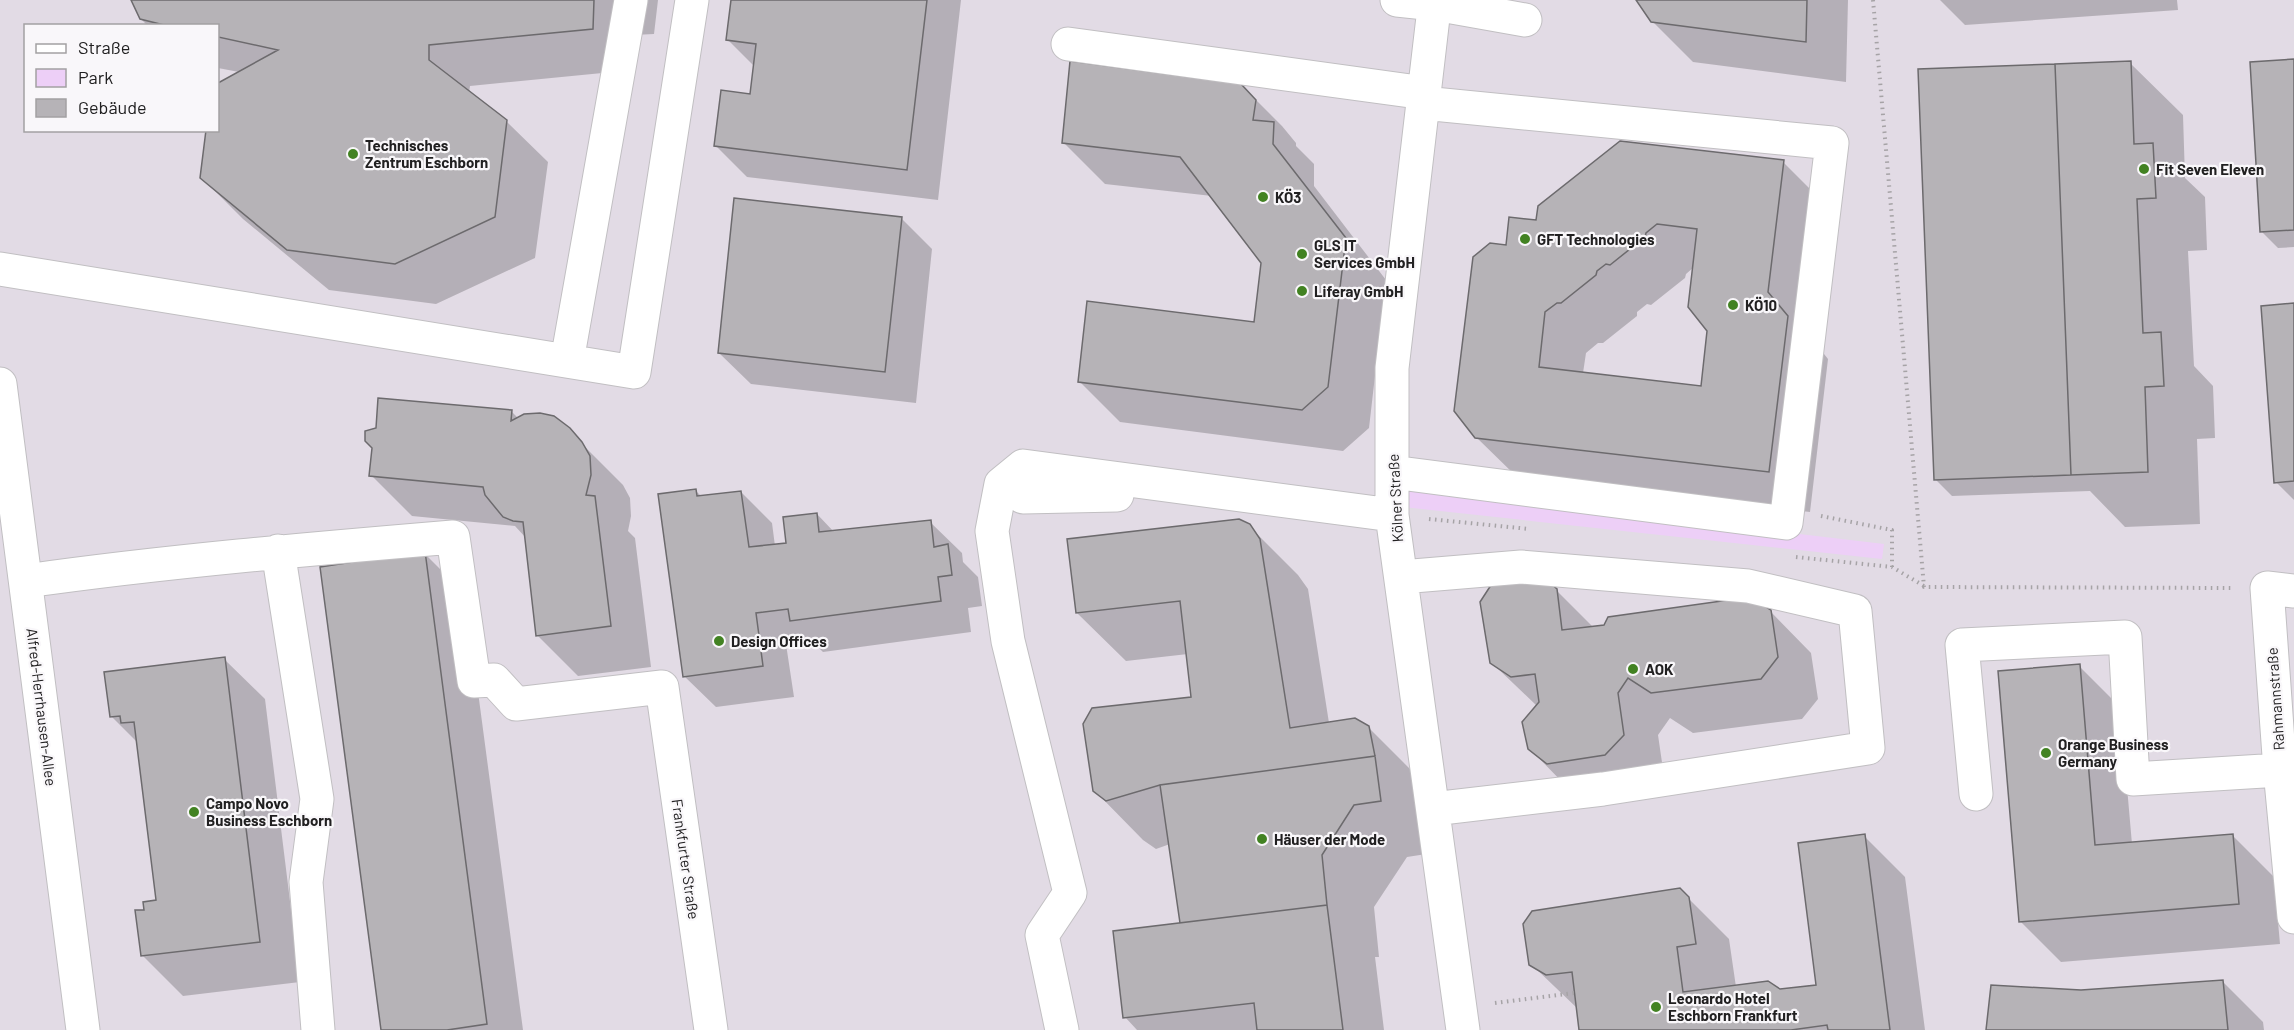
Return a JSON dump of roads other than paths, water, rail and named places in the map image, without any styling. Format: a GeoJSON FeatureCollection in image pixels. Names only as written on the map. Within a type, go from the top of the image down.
{"type":"FeatureCollection","features":[{"type":"Feature","properties":{"kind":"street"},"geometry":{"type":"LineString","coordinates":[[567,361],[631,0]]}},
{"type":"Feature","properties":{"kind":"street"},"geometry":{"type":"LineString","coordinates":[[0,269],[634,372],[692,0]]}},
{"type":"Feature","properties":{"kind":"street"},"geometry":{"type":"LineString","coordinates":[[1397,0],[1435,2],[1525,20]]}},
{"type":"Feature","properties":{"kind":"street","name":"Kölner Straße"},"geometry":{"type":"LineString","coordinates":[[1435,2],[1392,368],[1392,515],[1462,1019]]}},
{"type":"Feature","properties":{"kind":"street"},"geometry":{"type":"LineString","coordinates":[[1068,44],[1424,98],[1832,142],[1786,523],[1392,472]]}},
{"type":"Feature","properties":{"kind":"street","name":"Alfred-Herrhausen-Allee"},"geometry":{"type":"LineString","coordinates":[[0,384],[83,1030]]}},
{"type":"Feature","properties":{"kind":"street"},"geometry":{"type":"LineString","coordinates":[[1062,1030],[1042,935],[1070,893],[1008,641],[992,531],[1001,484],[1023,466],[1392,515]]}},
{"type":"Feature","properties":{"kind":"street"},"geometry":{"type":"LineString","coordinates":[[1023,497],[1218,492]]}},
{"type":"Feature","properties":{"kind":"street","name":"Frankfurter Straße"},"geometry":{"type":"LineString","coordinates":[[278,551],[453,537],[474,681],[494,680],[516,704],[662,687],[711,1030]]}},
{"type":"Feature","properties":{"kind":"street"},"geometry":{"type":"LineString","coordinates":[[26,581],[94,571],[278,551],[317,799],[306,882],[318,1030]]}},
{"type":"Feature","properties":{"kind":"street"},"geometry":{"type":"LineString","coordinates":[[1401,577],[1521,567],[1748,586],[1855,611],[1868,748],[1603,789],[1433,809]]}},
{"type":"Feature","properties":{"kind":"street","name":"Rahmannstraße"},"geometry":{"type":"LineString","coordinates":[[2281,590],[2280,770],[2294,917]]}},
{"type":"Feature","properties":{"kind":"street"},"geometry":{"type":"LineString","coordinates":[[1976,794],[1962,645],[2125,637],[2133,779],[2280,770]]}},
{"type":"Feature","properties":{"kind":"place","name":"Technisches Zentrum Eschborn"},"geometry":{"type":"Point","coordinates":[353,154]}},
{"type":"Feature","properties":{"kind":"place","name":"Fit Seven Eleven"},"geometry":{"type":"Point","coordinates":[2144,169]}},
{"type":"Feature","properties":{"kind":"place","name":"KÖ3"},"geometry":{"type":"Point","coordinates":[1263,197]}},
{"type":"Feature","properties":{"kind":"place","name":"GFT Technologies"},"geometry":{"type":"Point","coordinates":[1525,239]}},
{"type":"Feature","properties":{"kind":"place","name":"GLS IT Services GmbH"},"geometry":{"type":"Point","coordinates":[1302,254]}},
{"type":"Feature","properties":{"kind":"place","name":"Liferay GmbH"},"geometry":{"type":"Point","coordinates":[1302,291]}},
{"type":"Feature","properties":{"kind":"place","name":"KÖ10"},"geometry":{"type":"Point","coordinates":[1733,305]}},
{"type":"Feature","properties":{"kind":"place","name":"Design Offices"},"geometry":{"type":"Point","coordinates":[719,641]}},
{"type":"Feature","properties":{"kind":"place","name":"AOK"},"geometry":{"type":"Point","coordinates":[1633,669]}},
{"type":"Feature","properties":{"kind":"place","name":"Orange Business Germany"},"geometry":{"type":"Point","coordinates":[2046,753]}},
{"type":"Feature","properties":{"kind":"place","name":"Campo Novo Business Eschborn"},"geometry":{"type":"Point","coordinates":[194,812]}},
{"type":"Feature","properties":{"kind":"place","name":"Häuser der Mode"},"geometry":{"type":"Point","coordinates":[1262,839]}},
{"type":"Feature","properties":{"kind":"place","name":"Leonardo Hotel Eschborn Frankfurt"},"geometry":{"type":"Point","coordinates":[1656,1007]}}]}
